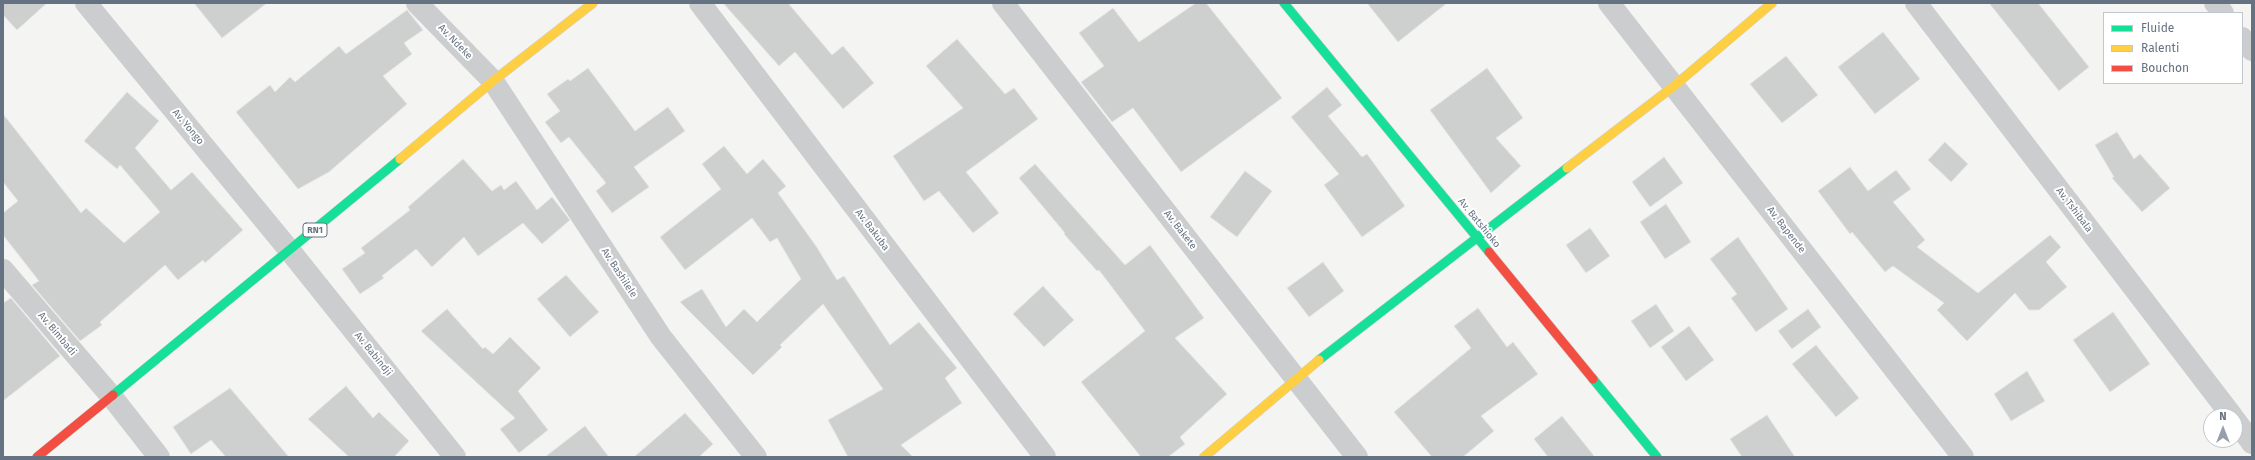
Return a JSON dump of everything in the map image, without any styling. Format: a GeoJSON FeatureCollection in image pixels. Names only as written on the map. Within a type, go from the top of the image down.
{"type":"FeatureCollection","features":[{"type":"Feature","properties":{"kind":"main road","name":"RN1"},"geometry":{"type":"LineString","coordinates":[[37,457],[112,398],[493,81],[593,3]]}},
{"type":"Feature","properties":{"kind":"main road","name":"Av. Batshioko"},"geometry":{"type":"LineString","coordinates":[[1284,3],[1657,457]]}},
{"type":"Feature","properties":{"kind":"main road"},"geometry":{"type":"LineString","coordinates":[[1204,457],[1295,379],[1674,86],[1772,3]]}},
{"type":"Feature","properties":{"kind":"street","name":"Av. Yongo"},"geometry":{"type":"LineString","coordinates":[[86,3],[290,251]]}},
{"type":"Feature","properties":{"kind":"street","name":"Av. Ndeke"},"geometry":{"type":"LineString","coordinates":[[417,3],[493,81]]}},
{"type":"Feature","properties":{"kind":"street","name":"Av. Bakuba"},"geometry":{"type":"LineString","coordinates":[[700,3],[1045,457]]}},
{"type":"Feature","properties":{"kind":"street","name":"Av. Bakete"},"geometry":{"type":"LineString","coordinates":[[1003,3],[1357,457]]}},
{"type":"Feature","properties":{"kind":"street","name":"Av. Bapende"},"geometry":{"type":"LineString","coordinates":[[1609,3],[1963,457]]}},
{"type":"Feature","properties":{"kind":"street","name":"Av. Tshibala"},"geometry":{"type":"LineString","coordinates":[[1916,3],[2226,408]]}},
{"type":"Feature","properties":{"kind":"street"},"geometry":{"type":"LineString","coordinates":[[2215,3],[2221,12]]}},
{"type":"Feature","properties":{"kind":"street"},"geometry":{"type":"LineString","coordinates":[[2243,39],[2252,50]]}},
{"type":"Feature","properties":{"kind":"street","name":"Av. Bashilele"},"geometry":{"type":"LineString","coordinates":[[493,81],[660,337],[756,457]]}},
{"type":"Feature","properties":{"kind":"street","name":"Av. Babindji"},"geometry":{"type":"LineString","coordinates":[[290,251],[456,457]]}},
{"type":"Feature","properties":{"kind":"street","name":"Av. Bimbadi"},"geometry":{"type":"LineString","coordinates":[[3,270],[112,398],[159,457]]}},
{"type":"Feature","properties":{"kind":"street"},"geometry":{"type":"LineString","coordinates":[[2243,431],[2252,443]]}},
{"type":"Feature","properties":{"kind":"building"},"geometry":{"type":"Polygon","coordinates":[[[3,3],[47,3],[17,30],[3,15],[3,3]]]}},
{"type":"Feature","properties":{"kind":"building"},"geometry":{"type":"Polygon","coordinates":[[[194,3],[267,3],[222,38],[194,3]]]}},
{"type":"Feature","properties":{"kind":"building"},"geometry":{"type":"Polygon","coordinates":[[[723,3],[788,3],[832,55],[843,46],[874,83],[843,109],[795,52],[779,66],[723,3]]]}},
{"type":"Feature","properties":{"kind":"building"},"geometry":{"type":"Polygon","coordinates":[[[1196,3],[1206,3],[1282,98],[1181,172],[1133,108],[1112,122],[1081,82],[1104,66],[1079,33],[1113,8],[1139,42],[1196,3]]]}},
{"type":"Feature","properties":{"kind":"building"},"geometry":{"type":"Polygon","coordinates":[[[1367,3],[1447,3],[1398,42],[1367,3]]]}},
{"type":"Feature","properties":{"kind":"building"},"geometry":{"type":"Polygon","coordinates":[[[1989,3],[2038,3],[2089,67],[2059,91],[1989,3]]]}},
{"type":"Feature","properties":{"kind":"building"},"geometry":{"type":"Polygon","coordinates":[[[407,10],[423,30],[404,43],[412,54],[383,76],[407,104],[329,172],[298,189],[236,112],[270,85],[275,92],[290,77],[295,82],[339,46],[346,54],[407,10]]]}},
{"type":"Feature","properties":{"kind":"building"},"geometry":{"type":"Polygon","coordinates":[[[1883,32],[1920,79],[1875,114],[1838,67],[1883,32]]]}},
{"type":"Feature","properties":{"kind":"building"},"geometry":{"type":"Polygon","coordinates":[[[957,39],[1005,94],[1014,88],[1038,119],[966,172],[999,213],[973,233],[939,191],[924,201],[893,156],[963,108],[926,66],[957,39]]]}},
{"type":"Feature","properties":{"kind":"building"},"geometry":{"type":"Polygon","coordinates":[[[1786,56],[1818,95],[1782,123],[1750,84],[1786,56]]]}},
{"type":"Feature","properties":{"kind":"building"},"geometry":{"type":"Polygon","coordinates":[[[588,68],[635,131],[668,107],[685,131],[634,167],[649,187],[612,213],[596,191],[606,183],[569,137],[561,143],[545,122],[560,111],[547,94],[568,79],[570,81],[588,68]]]}},
{"type":"Feature","properties":{"kind":"building"},"geometry":{"type":"Polygon","coordinates":[[[1487,68],[1523,118],[1496,138],[1521,166],[1491,193],[1430,110],[1487,68]]]}},
{"type":"Feature","properties":{"kind":"building"},"geometry":{"type":"Polygon","coordinates":[[[1327,87],[1342,105],[1328,116],[1362,157],[1367,154],[1405,206],[1362,237],[1324,185],[1339,174],[1291,117],[1327,87]]]}},
{"type":"Feature","properties":{"kind":"building"},"geometry":{"type":"Polygon","coordinates":[[[127,92],[159,121],[135,148],[171,190],[192,172],[243,230],[205,263],[203,260],[178,280],[165,265],[100,322],[102,325],[80,341],[32,285],[39,281],[3,235],[3,213],[18,201],[3,182],[3,114],[81,213],[86,208],[124,243],[160,212],[120,165],[117,169],[84,141],[127,92]]]}},
{"type":"Feature","properties":{"kind":"building"},"geometry":{"type":"Polygon","coordinates":[[[2117,132],[2134,159],[2140,154],[2170,188],[2142,212],[2112,178],[2114,177],[2095,145],[2117,132]]]}},
{"type":"Feature","properties":{"kind":"building"},"geometry":{"type":"Polygon","coordinates":[[[1945,142],[1968,164],[1951,182],[1928,160],[1945,142]]]}},
{"type":"Feature","properties":{"kind":"building"},"geometry":{"type":"Polygon","coordinates":[[[724,146],[747,174],[763,159],[786,186],[778,193],[816,246],[837,280],[844,276],[890,345],[919,322],[957,368],[945,378],[962,403],[901,445],[913,457],[848,457],[828,420],[883,389],[823,304],[780,345],[782,347],[753,375],[680,302],[702,289],[726,327],[744,309],[757,322],[801,279],[777,238],[770,242],[752,218],[685,270],[660,237],[721,189],[702,164],[724,146]]]}},
{"type":"Feature","properties":{"kind":"building"},"geometry":{"type":"Polygon","coordinates":[[[1664,157],[1683,183],[1650,207],[1632,182],[1664,157]]]}},
{"type":"Feature","properties":{"kind":"building"},"geometry":{"type":"Polygon","coordinates":[[[463,159],[492,191],[501,185],[504,190],[516,181],[537,210],[552,197],[570,220],[542,244],[523,223],[478,256],[464,237],[432,267],[416,249],[382,276],[384,278],[360,294],[342,269],[365,253],[361,248],[410,210],[408,207],[463,159]]]}},
{"type":"Feature","properties":{"kind":"building"},"geometry":{"type":"Polygon","coordinates":[[[1035,164],[1125,265],[1150,245],[1204,318],[1175,338],[1227,394],[1180,437],[1185,444],[1168,457],[1141,457],[1081,382],[1145,331],[1099,270],[1097,271],[1064,234],[1065,233],[1019,178],[1035,164]]]}},
{"type":"Feature","properties":{"kind":"building"},"geometry":{"type":"Polygon","coordinates":[[[1850,167],[1868,191],[1896,170],[1911,189],[1893,202],[1925,240],[1917,247],[1978,293],[2050,235],[2061,247],[2046,262],[2067,287],[2039,310],[2029,310],[2015,293],[1967,341],[1937,310],[1944,303],[1893,266],[1885,272],[1852,232],[1850,234],[1818,191],[1850,167]]]}},
{"type":"Feature","properties":{"kind":"building"},"geometry":{"type":"Polygon","coordinates":[[[1245,171],[1272,191],[1237,237],[1210,217],[1245,171]]]}},
{"type":"Feature","properties":{"kind":"building"},"geometry":{"type":"Polygon","coordinates":[[[1666,204],[1691,242],[1665,259],[1640,222],[1666,204]]]}},
{"type":"Feature","properties":{"kind":"building"},"geometry":{"type":"Polygon","coordinates":[[[1590,228],[1610,256],[1586,273],[1566,245],[1590,228]]]}},
{"type":"Feature","properties":{"kind":"building"},"geometry":{"type":"Polygon","coordinates":[[[1738,237],[1788,309],[1756,332],[1731,298],[1737,294],[1710,259],[1738,237]]]}},
{"type":"Feature","properties":{"kind":"building"},"geometry":{"type":"Polygon","coordinates":[[[1323,262],[1344,291],[1309,317],[1287,288],[1323,262]]]}},
{"type":"Feature","properties":{"kind":"building"},"geometry":{"type":"Polygon","coordinates":[[[566,275],[599,312],[570,337],[537,299],[566,275]]]}},
{"type":"Feature","properties":{"kind":"building"},"geometry":{"type":"Polygon","coordinates":[[[1043,286],[1074,320],[1044,347],[1013,314],[1043,286]]]}},
{"type":"Feature","properties":{"kind":"building"},"geometry":{"type":"Polygon","coordinates":[[[11,298],[60,356],[3,401],[3,303],[11,298]]]}},
{"type":"Feature","properties":{"kind":"building"},"geometry":{"type":"Polygon","coordinates":[[[1656,304],[1674,331],[1650,348],[1631,321],[1656,304]]]}},
{"type":"Feature","properties":{"kind":"building"},"geometry":{"type":"Polygon","coordinates":[[[1478,308],[1507,347],[1513,342],[1538,374],[1481,416],[1494,431],[1463,457],[1432,457],[1394,412],[1471,348],[1454,326],[1478,308]]]}},
{"type":"Feature","properties":{"kind":"building"},"geometry":{"type":"Polygon","coordinates":[[[447,309],[483,349],[485,347],[493,354],[510,337],[541,368],[518,391],[548,430],[519,453],[500,429],[515,418],[421,331],[447,309]]]}},
{"type":"Feature","properties":{"kind":"building"},"geometry":{"type":"Polygon","coordinates":[[[1808,309],[1821,327],[1792,349],[1778,331],[1808,309]]]}},
{"type":"Feature","properties":{"kind":"building"},"geometry":{"type":"Polygon","coordinates":[[[2113,312],[2150,364],[2110,392],[2073,340],[2113,312]]]}},
{"type":"Feature","properties":{"kind":"building"},"geometry":{"type":"Polygon","coordinates":[[[1689,326],[1714,360],[1686,381],[1661,347],[1689,326]]]}},
{"type":"Feature","properties":{"kind":"building"},"geometry":{"type":"Polygon","coordinates":[[[1816,345],[1859,398],[1836,417],[1792,364],[1816,345]]]}},
{"type":"Feature","properties":{"kind":"building"},"geometry":{"type":"Polygon","coordinates":[[[2027,371],[2045,401],[2011,421],[1994,394],[2027,371]]]}},
{"type":"Feature","properties":{"kind":"building"},"geometry":{"type":"Polygon","coordinates":[[[346,386],[373,418],[379,412],[409,441],[394,457],[349,457],[308,419],[346,386]]]}},
{"type":"Feature","properties":{"kind":"building"},"geometry":{"type":"Polygon","coordinates":[[[230,388],[289,457],[226,457],[211,440],[191,454],[173,427],[230,388]]]}},
{"type":"Feature","properties":{"kind":"building"},"geometry":{"type":"Polygon","coordinates":[[[685,413],[713,444],[699,457],[634,457],[685,413]]]}},
{"type":"Feature","properties":{"kind":"building"},"geometry":{"type":"Polygon","coordinates":[[[1767,415],[1795,457],[1742,457],[1730,439],[1767,415]]]}},
{"type":"Feature","properties":{"kind":"building"},"geometry":{"type":"Polygon","coordinates":[[[1562,416],[1595,457],[1548,457],[1534,439],[1562,416]]]}},
{"type":"Feature","properties":{"kind":"building"},"geometry":{"type":"Polygon","coordinates":[[[585,426],[609,457],[545,457],[585,426]]]}},
{"type":"Feature","properties":{"kind":"traffic: fast"},"geometry":{"type":"LineString","coordinates":[[1284,3],[1489,252]]}},
{"type":"Feature","properties":{"kind":"traffic: fast"},"geometry":{"type":"LineString","coordinates":[[113,395],[400,159]]}},
{"type":"Feature","properties":{"kind":"traffic: fast"},"geometry":{"type":"LineString","coordinates":[[1319,360],[1567,168]]}},
{"type":"Feature","properties":{"kind":"traffic: fast"},"geometry":{"type":"LineString","coordinates":[[1593,379],[1657,457]]}},
{"type":"Feature","properties":{"kind":"traffic: slow"},"geometry":{"type":"LineString","coordinates":[[400,159],[493,81],[593,3]]}},
{"type":"Feature","properties":{"kind":"traffic: slow"},"geometry":{"type":"LineString","coordinates":[[1567,168],[1674,86],[1772,3]]}},
{"type":"Feature","properties":{"kind":"traffic: slow"},"geometry":{"type":"LineString","coordinates":[[1204,457],[1319,360]]}},
{"type":"Feature","properties":{"kind":"traffic: jam"},"geometry":{"type":"LineString","coordinates":[[1489,252],[1593,379]]}},
{"type":"Feature","properties":{"kind":"traffic: jam"},"geometry":{"type":"LineString","coordinates":[[37,457],[113,395]]}}]}
